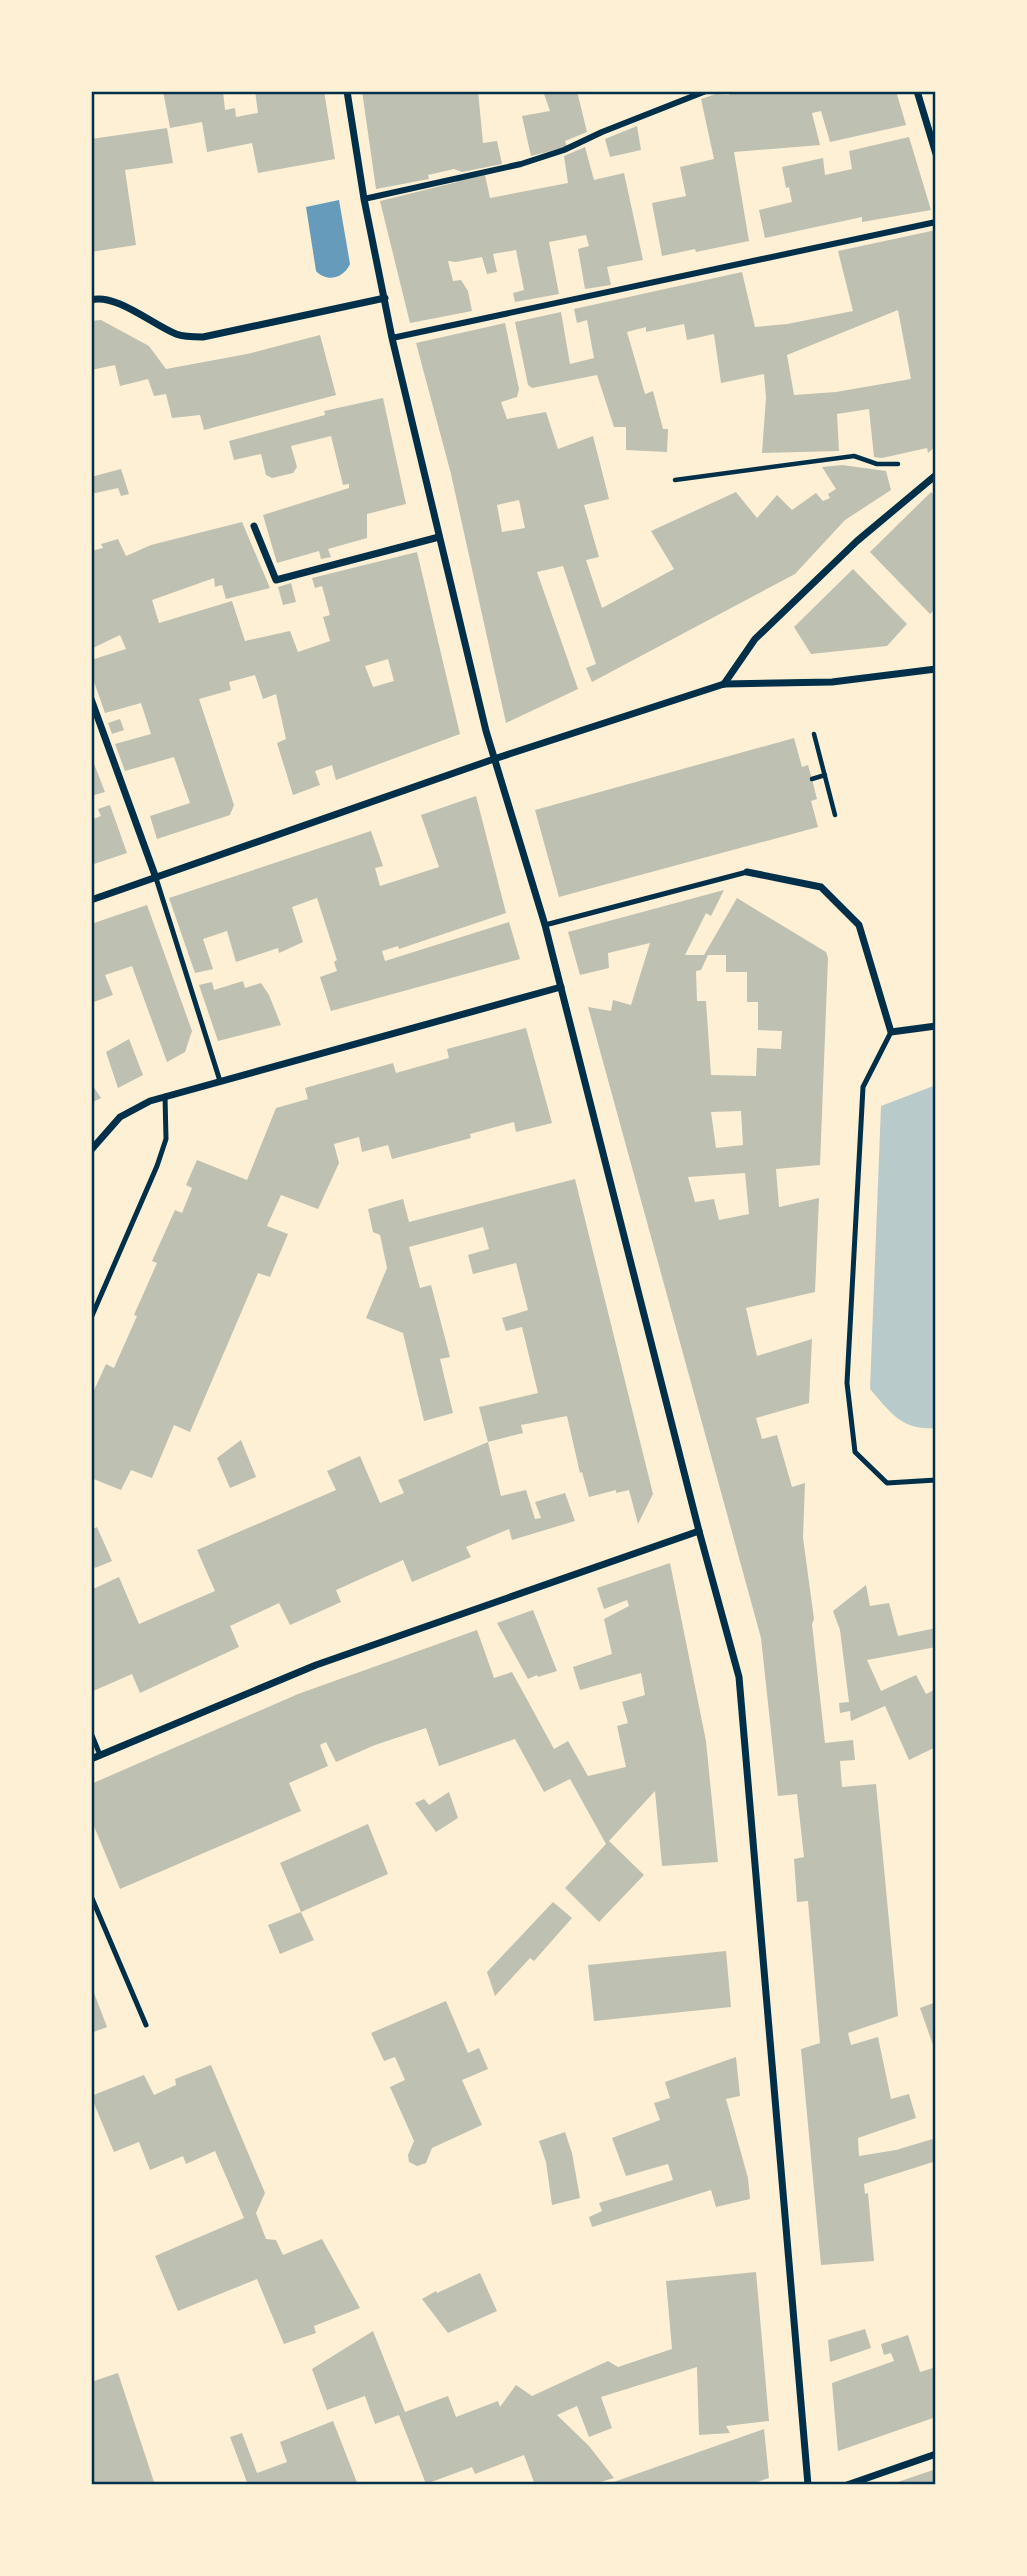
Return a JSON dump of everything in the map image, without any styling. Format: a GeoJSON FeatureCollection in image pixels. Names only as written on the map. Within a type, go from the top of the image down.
{"type":"FeatureCollection","features":[{"type":"Feature","properties":{"kind":"street"},"geometry":{"type":"LineString","coordinates":[[347,91],[364,199],[392,338],[439,537],[494,759],[562,987],[699,1531],[739,1676],[808,2485]]}},
{"type":"Feature","properties":{"kind":"street"},"geometry":{"type":"LineString","coordinates":[[364,199],[531,161],[706,91]]}},
{"type":"Feature","properties":{"kind":"street"},"geometry":{"type":"LineString","coordinates":[[917,91],[936,153]]}},
{"type":"Feature","properties":{"kind":"street"},"geometry":{"type":"LineString","coordinates":[[392,338],[936,222]]}},
{"type":"Feature","properties":{"kind":"street"},"geometry":{"type":"LineString","coordinates":[[91,300],[98,298],[122,305],[178,335],[203,337],[385,298]]}},
{"type":"Feature","properties":{"kind":"street"},"geometry":{"type":"LineString","coordinates":[[724,684],[755,639],[857,541],[936,475]]}},
{"type":"Feature","properties":{"kind":"street"},"geometry":{"type":"LineString","coordinates":[[254,526],[276,580],[439,537]]}},
{"type":"Feature","properties":{"kind":"street"},"geometry":{"type":"LineString","coordinates":[[91,900],[494,759],[724,684],[832,682],[936,669]]}},
{"type":"Feature","properties":{"kind":"street"},"geometry":{"type":"LineString","coordinates":[[91,699],[156,878]]}},
{"type":"Feature","properties":{"kind":"street"},"geometry":{"type":"LineString","coordinates":[[747,872],[821,887],[859,925],[891,1032],[936,1026]]}},
{"type":"Feature","properties":{"kind":"street"},"geometry":{"type":"LineString","coordinates":[[91,1150],[120,1117],[150,1101],[562,987]]}},
{"type":"Feature","properties":{"kind":"street"},"geometry":{"type":"LineString","coordinates":[[91,1759],[316,1665],[699,1531]]}},
{"type":"Feature","properties":{"kind":"street"},"geometry":{"type":"LineString","coordinates":[[846,2485],[936,2454]]}},
{"type":"Feature","properties":{"kind":"lane"},"geometry":{"type":"LineString","coordinates":[[545,925],[747,872]]}},
{"type":"Feature","properties":{"kind":"lane"},"geometry":{"type":"LineString","coordinates":[[156,878],[220,1081]]}},
{"type":"Feature","properties":{"kind":"lane"},"geometry":{"type":"LineString","coordinates":[[891,1032],[863,1087],[847,1383],[855,1451],[887,1483],[936,1480]]}},
{"type":"Feature","properties":{"kind":"lane"},"geometry":{"type":"LineString","coordinates":[[91,1318],[157,1166],[166,1139],[165,1096]]}},
{"type":"Feature","properties":{"kind":"lane"},"geometry":{"type":"LineString","coordinates":[[91,1733],[100,1755]]}},
{"type":"Feature","properties":{"kind":"lane"},"geometry":{"type":"LineString","coordinates":[[91,1896],[146,2025]]}},
{"type":"Feature","properties":{"kind":"path"},"geometry":{"type":"LineString","coordinates":[[675,480],[854,456],[877,464],[902,464]]}},
{"type":"Feature","properties":{"kind":"path"},"geometry":{"type":"LineString","coordinates":[[814,734],[835,815]]}},
{"type":"Feature","properties":{"kind":"path"},"geometry":{"type":"LineString","coordinates":[[812,779],[825,775]]}},
{"type":"Feature","properties":{"kind":"shaded area"},"geometry":{"type":"Polygon","coordinates":[[[936,1085],[936,1428],[924,1428],[905,1423],[898,1418],[870,1389],[881,1106],[936,1085]]]}},
{"type":"Feature","properties":{"kind":"water"},"geometry":{"type":"Polygon","coordinates":[[[339,200],[350,264],[340,276],[330,278],[316,271],[306,207],[339,200]]]}},
{"type":"Feature","properties":{"kind":"building"},"geometry":{"type":"Polygon","coordinates":[[[163,91],[223,91],[225,110],[235,108],[236,117],[258,113],[255,91],[324,91],[335,159],[258,173],[252,143],[207,152],[202,122],[170,128],[163,91]]]}},
{"type":"Feature","properties":{"kind":"building"},"geometry":{"type":"Polygon","coordinates":[[[362,91],[478,91],[483,143],[497,141],[502,164],[462,172],[454,169],[428,175],[429,179],[376,189],[362,91]]]}},
{"type":"Feature","properties":{"kind":"building"},"geometry":{"type":"Polygon","coordinates":[[[543,91],[577,91],[587,132],[565,141],[567,147],[531,156],[522,116],[550,111],[543,91]]]}},
{"type":"Feature","properties":{"kind":"building"},"geometry":{"type":"Polygon","coordinates":[[[729,91],[896,91],[906,125],[830,142],[821,111],[812,113],[820,145],[734,152],[749,241],[662,256],[652,203],[686,196],[680,167],[714,159],[701,99],[716,94],[729,95],[729,91]]]}},
{"type":"Feature","properties":{"kind":"building"},"geometry":{"type":"Polygon","coordinates":[[[637,126],[641,150],[610,157],[605,139],[637,126]]]}},
{"type":"Feature","properties":{"kind":"building"},"geometry":{"type":"Polygon","coordinates":[[[167,128],[173,163],[125,170],[136,245],[91,252],[91,139],[167,128]]]}},
{"type":"Feature","properties":{"kind":"building"},"geometry":{"type":"Polygon","coordinates":[[[909,137],[931,210],[862,222],[862,217],[765,238],[759,210],[792,202],[782,167],[823,158],[825,175],[852,169],[849,151],[909,137]]]}},
{"type":"Feature","properties":{"kind":"building"},"geometry":{"type":"Polygon","coordinates":[[[585,147],[594,180],[624,173],[643,260],[607,267],[611,285],[585,289],[578,249],[589,246],[586,235],[549,242],[559,294],[515,302],[513,293],[524,290],[516,250],[493,254],[497,272],[487,274],[482,257],[448,261],[453,281],[461,280],[468,291],[472,311],[410,323],[380,201],[457,182],[456,180],[485,175],[490,198],[568,183],[564,156],[585,147]]]}},
{"type":"Feature","properties":{"kind":"building"},"geometry":{"type":"Polygon","coordinates":[[[936,230],[936,446],[928,453],[927,448],[882,458],[874,457],[869,409],[837,414],[839,451],[762,453],[766,397],[764,374],[721,383],[714,334],[687,340],[684,324],[646,332],[646,327],[627,332],[645,394],[653,391],[663,429],[668,429],[667,452],[626,450],[626,427],[614,427],[597,375],[532,388],[528,385],[515,322],[561,312],[570,364],[594,358],[587,320],[577,323],[574,309],[742,272],[755,327],[787,324],[853,311],[838,251],[936,230]],[[898,310],[787,355],[794,395],[836,392],[911,379],[898,310]]]}},
{"type":"Feature","properties":{"kind":"building"},"geometry":{"type":"Polygon","coordinates":[[[101,320],[149,346],[166,369],[247,354],[320,335],[336,395],[204,430],[200,415],[172,418],[166,394],[154,396],[148,379],[120,386],[115,365],[91,370],[91,321],[101,320]]]}},
{"type":"Feature","properties":{"kind":"building"},"geometry":{"type":"Polygon","coordinates":[[[505,323],[519,389],[517,397],[501,402],[507,419],[546,412],[558,449],[593,436],[609,499],[584,505],[599,557],[586,560],[602,608],[674,569],[651,531],[736,492],[757,518],[777,495],[792,510],[816,493],[823,501],[830,498],[828,494],[836,489],[822,467],[842,465],[886,471],[891,490],[845,520],[795,574],[592,682],[586,668],[596,664],[563,566],[537,572],[578,689],[506,723],[451,474],[416,343],[505,323]],[[519,500],[497,505],[502,532],[525,528],[519,500]]]}},
{"type":"Feature","properties":{"kind":"building"},"geometry":{"type":"Polygon","coordinates":[[[383,398],[406,504],[367,514],[367,538],[328,549],[331,557],[321,559],[319,551],[277,563],[263,515],[349,488],[349,484],[343,485],[331,436],[291,446],[297,467],[293,473],[272,478],[266,475],[261,454],[234,460],[229,441],[325,415],[324,411],[383,398]]]}},
{"type":"Feature","properties":{"kind":"building"},"geometry":{"type":"Polygon","coordinates":[[[121,469],[129,494],[121,496],[118,488],[91,494],[91,477],[121,469]]]}},
{"type":"Feature","properties":{"kind":"building"},"geometry":{"type":"Polygon","coordinates":[[[931,492],[936,497],[936,609],[930,614],[870,552],[931,492]]]}},
{"type":"Feature","properties":{"kind":"building"},"geometry":{"type":"Polygon","coordinates":[[[242,522],[270,588],[226,599],[222,585],[215,587],[214,578],[152,600],[159,623],[232,601],[245,641],[290,631],[298,652],[330,641],[323,617],[330,615],[322,586],[315,588],[312,578],[417,552],[460,734],[336,780],[332,765],[315,771],[320,785],[293,795],[277,743],[286,739],[276,694],[263,699],[255,675],[229,682],[231,690],[199,699],[234,805],[230,815],[157,839],[150,816],[190,803],[174,757],[125,771],[115,744],[151,734],[141,703],[105,713],[91,673],[91,660],[126,649],[120,635],[91,649],[91,551],[103,548],[101,544],[118,539],[126,556],[151,545],[242,522]],[[388,659],[365,666],[373,687],[394,681],[388,659]]]}},
{"type":"Feature","properties":{"kind":"building"},"geometry":{"type":"Polygon","coordinates":[[[853,569],[907,624],[887,646],[811,654],[794,627],[853,569]]]}},
{"type":"Feature","properties":{"kind":"building"},"geometry":{"type":"Polygon","coordinates":[[[291,583],[296,602],[283,605],[278,587],[291,583]]]}},
{"type":"Feature","properties":{"kind":"building"},"geometry":{"type":"Polygon","coordinates":[[[120,719],[124,730],[112,734],[108,723],[120,719]]]}},
{"type":"Feature","properties":{"kind":"building"},"geometry":{"type":"Polygon","coordinates":[[[794,738],[802,767],[808,765],[812,779],[817,799],[811,801],[818,827],[559,897],[535,810],[794,738]]]}},
{"type":"Feature","properties":{"kind":"building"},"geometry":{"type":"Polygon","coordinates":[[[91,756],[105,792],[91,796],[91,756]]]}},
{"type":"Feature","properties":{"kind":"building"},"geometry":{"type":"Polygon","coordinates":[[[476,796],[506,913],[399,949],[398,946],[382,951],[385,961],[509,922],[520,959],[331,1011],[320,977],[337,971],[334,962],[337,960],[317,898],[292,907],[303,942],[279,953],[278,948],[236,962],[227,931],[203,939],[213,969],[195,973],[169,898],[371,831],[383,866],[375,868],[380,886],[439,867],[421,815],[476,796]]]}},
{"type":"Feature","properties":{"kind":"building"},"geometry":{"type":"Polygon","coordinates":[[[110,805],[127,853],[91,865],[91,820],[101,816],[98,809],[110,805]]]}},
{"type":"Feature","properties":{"kind":"building"},"geometry":{"type":"Polygon","coordinates":[[[724,890],[711,916],[706,913],[685,955],[704,955],[737,898],[826,952],[828,958],[820,1165],[776,1169],[779,1207],[819,1198],[815,1292],[746,1308],[757,1356],[812,1339],[809,1403],[756,1418],[762,1439],[777,1435],[792,1487],[805,1483],[803,1538],[814,1619],[812,1624],[825,1743],[853,1740],[855,1760],[840,1761],[842,1787],[876,1784],[898,2016],[848,2033],[851,2045],[878,2037],[891,2099],[909,2094],[916,2118],[858,2138],[859,2156],[896,2150],[936,2138],[936,2161],[864,2184],[865,2194],[868,2193],[874,2261],[821,2265],[801,2049],[820,2043],[808,1901],[797,1902],[794,1859],[804,1857],[797,1794],[778,1796],[761,1638],[588,1007],[611,1011],[613,1000],[631,1005],[650,943],[608,953],[609,968],[580,975],[568,932],[724,890]],[[708,955],[701,970],[696,971],[697,1001],[706,1001],[711,1075],[756,1076],[757,1048],[781,1049],[782,1031],[758,1030],[758,1002],[747,1002],[747,972],[726,972],[726,955],[708,955]],[[741,1111],[711,1112],[716,1148],[743,1145],[741,1111]],[[745,1173],[688,1177],[695,1202],[714,1199],[719,1220],[749,1214],[745,1173]]]}},
{"type":"Feature","properties":{"kind":"building"},"geometry":{"type":"Polygon","coordinates":[[[147,905],[192,1031],[185,1052],[167,1062],[132,966],[105,975],[113,995],[91,1003],[91,924],[147,905]]]}},
{"type":"Feature","properties":{"kind":"building"},"geometry":{"type":"Polygon","coordinates":[[[243,981],[245,988],[261,983],[281,1025],[218,1041],[199,985],[212,982],[214,990],[243,981]]]}},
{"type":"Feature","properties":{"kind":"building"},"geometry":{"type":"Polygon","coordinates":[[[526,1028],[552,1123],[516,1132],[514,1122],[470,1134],[471,1138],[392,1159],[388,1145],[362,1152],[359,1137],[334,1144],[339,1163],[318,1209],[281,1195],[267,1226],[288,1234],[270,1277],[258,1273],[190,1432],[174,1425],[152,1478],[131,1470],[121,1490],[91,1478],[91,1397],[106,1364],[114,1368],[157,1263],[152,1261],[175,1210],[182,1213],[192,1188],[186,1185],[197,1160],[247,1180],[276,1108],[308,1099],[305,1088],[393,1063],[396,1073],[449,1058],[447,1049],[526,1028]]]}},
{"type":"Feature","properties":{"kind":"building"},"geometry":{"type":"Polygon","coordinates":[[[129,1039],[143,1075],[118,1088],[106,1052],[129,1039]]]}},
{"type":"Feature","properties":{"kind":"building"},"geometry":{"type":"Polygon","coordinates":[[[91,1083],[101,1098],[91,1103],[91,1083]]]}},
{"type":"Feature","properties":{"kind":"building"},"geometry":{"type":"Polygon","coordinates":[[[575,1179],[653,1494],[638,1524],[629,1490],[616,1493],[616,1490],[589,1497],[582,1472],[580,1473],[567,1416],[521,1425],[523,1433],[488,1442],[479,1407],[538,1393],[522,1327],[506,1331],[502,1318],[528,1310],[516,1263],[473,1274],[468,1255],[489,1249],[483,1227],[409,1247],[420,1288],[431,1285],[450,1357],[440,1359],[453,1413],[424,1421],[403,1333],[366,1318],[387,1268],[380,1235],[373,1232],[368,1209],[403,1199],[409,1222],[575,1179]]]}},
{"type":"Feature","properties":{"kind":"building"},"geometry":{"type":"Polygon","coordinates":[[[241,1440],[256,1477],[230,1488],[217,1458],[241,1440]]]}},
{"type":"Feature","properties":{"kind":"building"},"geometry":{"type":"Polygon","coordinates":[[[488,1442],[501,1496],[526,1490],[535,1519],[541,1518],[535,1502],[565,1493],[575,1521],[512,1540],[509,1529],[466,1547],[471,1557],[412,1582],[403,1560],[336,1590],[341,1602],[290,1625],[279,1603],[230,1626],[239,1647],[140,1693],[132,1674],[91,1692],[91,1590],[119,1577],[139,1624],[215,1591],[197,1550],[336,1490],[327,1471],[360,1456],[380,1503],[404,1493],[398,1480],[488,1442]]]}},
{"type":"Feature","properties":{"kind":"building"},"geometry":{"type":"Polygon","coordinates":[[[97,1527],[112,1561],[95,1568],[91,1560],[91,1530],[97,1527]]]}},
{"type":"Feature","properties":{"kind":"building"},"geometry":{"type":"Polygon","coordinates":[[[670,1563],[706,1741],[718,1862],[662,1866],[655,1791],[609,1841],[644,1875],[599,1922],[565,1888],[606,1844],[570,1779],[544,1792],[515,1739],[439,1766],[426,1728],[375,1745],[336,1762],[326,1742],[320,1745],[328,1766],[289,1783],[301,1811],[120,1889],[91,1819],[91,1784],[298,1694],[477,1630],[494,1678],[512,1672],[554,1749],[568,1741],[588,1776],[626,1767],[617,1726],[628,1723],[622,1702],[645,1695],[641,1673],[580,1690],[573,1667],[612,1654],[604,1619],[629,1606],[627,1600],[604,1609],[597,1588],[670,1563]]]}},
{"type":"Feature","properties":{"kind":"building"},"geometry":{"type":"Polygon","coordinates":[[[866,1585],[870,1606],[889,1603],[898,1636],[936,1628],[936,1647],[867,1660],[881,1691],[916,1675],[926,1694],[936,1689],[936,1747],[909,1760],[885,1706],[851,1721],[850,1711],[840,1713],[839,1703],[849,1702],[840,1630],[833,1611],[866,1585]]]}},
{"type":"Feature","properties":{"kind":"building"},"geometry":{"type":"Polygon","coordinates":[[[533,1610],[557,1671],[528,1679],[497,1623],[533,1610]]]}},
{"type":"Feature","properties":{"kind":"building"},"geometry":{"type":"Polygon","coordinates":[[[449,1792],[458,1818],[436,1832],[415,1803],[424,1799],[429,1805],[449,1792]]]}},
{"type":"Feature","properties":{"kind":"building"},"geometry":{"type":"Polygon","coordinates":[[[368,1824],[388,1874],[301,1912],[280,1863],[368,1824]]]}},
{"type":"Feature","properties":{"kind":"building"},"geometry":{"type":"Polygon","coordinates":[[[553,1902],[572,1918],[534,1961],[530,1958],[495,1996],[487,1972],[553,1902]]]}},
{"type":"Feature","properties":{"kind":"building"},"geometry":{"type":"Polygon","coordinates":[[[301,1912],[314,1940],[280,1954],[268,1925],[301,1912]]]}},
{"type":"Feature","properties":{"kind":"building"},"geometry":{"type":"Polygon","coordinates":[[[726,1951],[731,2007],[594,2021],[588,1965],[726,1951]]]}},
{"type":"Feature","properties":{"kind":"building"},"geometry":{"type":"Polygon","coordinates":[[[91,1985],[107,2027],[91,2033],[91,1985]]]}},
{"type":"Feature","properties":{"kind":"building"},"geometry":{"type":"Polygon","coordinates":[[[446,2001],[468,2053],[479,2048],[488,2069],[462,2080],[482,2125],[432,2148],[426,2163],[417,2166],[409,2162],[408,2155],[414,2141],[390,2087],[405,2080],[395,2057],[384,2061],[371,2033],[446,2001]]]}},
{"type":"Feature","properties":{"kind":"building"},"geometry":{"type":"Polygon","coordinates":[[[936,2002],[936,2044],[933,2045],[920,2008],[936,2002]]]}},
{"type":"Feature","properties":{"kind":"building"},"geometry":{"type":"Polygon","coordinates":[[[736,2057],[740,2096],[726,2099],[748,2178],[750,2199],[716,2207],[711,2190],[592,2227],[589,2217],[602,2211],[599,2203],[673,2180],[668,2164],[626,2176],[612,2138],[660,2120],[654,2103],[670,2098],[665,2082],[736,2057]]]}},
{"type":"Feature","properties":{"kind":"building"},"geometry":{"type":"Polygon","coordinates":[[[211,2065],[265,2193],[256,2213],[266,2239],[276,2240],[283,2255],[322,2239],[360,2308],[314,2326],[316,2333],[284,2344],[257,2279],[178,2311],[155,2256],[244,2218],[215,2151],[186,2164],[183,2156],[150,2170],[139,2142],[114,2152],[91,2096],[144,2075],[154,2095],[176,2085],[175,2079],[211,2065]]]}},
{"type":"Feature","properties":{"kind":"building"},"geometry":{"type":"Polygon","coordinates":[[[565,2132],[572,2153],[580,2198],[552,2205],[546,2162],[539,2141],[565,2132]]]}},
{"type":"Feature","properties":{"kind":"building"},"geometry":{"type":"Polygon","coordinates":[[[756,2272],[769,2421],[726,2426],[730,2433],[699,2435],[697,2367],[601,2397],[612,2428],[589,2437],[577,2406],[557,2415],[589,2446],[614,2478],[591,2485],[535,2485],[524,2455],[475,2474],[472,2467],[426,2484],[399,2415],[375,2424],[365,2396],[327,2410],[312,2369],[373,2331],[405,2412],[448,2396],[456,2417],[498,2401],[500,2407],[516,2385],[532,2396],[608,2361],[618,2367],[672,2349],[666,2281],[756,2272]]]}},
{"type":"Feature","properties":{"kind":"building"},"geometry":{"type":"Polygon","coordinates":[[[480,2273],[497,2311],[448,2333],[422,2299],[480,2273]]]}},
{"type":"Feature","properties":{"kind":"building"},"geometry":{"type":"Polygon","coordinates":[[[865,2329],[871,2348],[830,2362],[828,2340],[865,2329]]]}},
{"type":"Feature","properties":{"kind":"building"},"geometry":{"type":"Polygon","coordinates":[[[908,2335],[920,2372],[936,2367],[936,2417],[838,2451],[832,2383],[894,2361],[891,2353],[884,2355],[881,2344],[908,2335]]]}},
{"type":"Feature","properties":{"kind":"building"},"geometry":{"type":"Polygon","coordinates":[[[118,2373],[155,2485],[91,2485],[91,2382],[118,2373]]]}},
{"type":"Feature","properties":{"kind":"building"},"geometry":{"type":"Polygon","coordinates":[[[333,2421],[358,2485],[248,2485],[230,2437],[242,2433],[257,2473],[287,2462],[280,2442],[333,2421]]]}},
{"type":"Feature","properties":{"kind":"building"},"geometry":{"type":"Polygon","coordinates":[[[764,2429],[769,2478],[748,2485],[605,2485],[764,2429]]]}},
{"type":"Feature","properties":{"kind":"building"},"geometry":{"type":"Polygon","coordinates":[[[936,2469],[936,2485],[889,2485],[936,2469]]]}}]}
